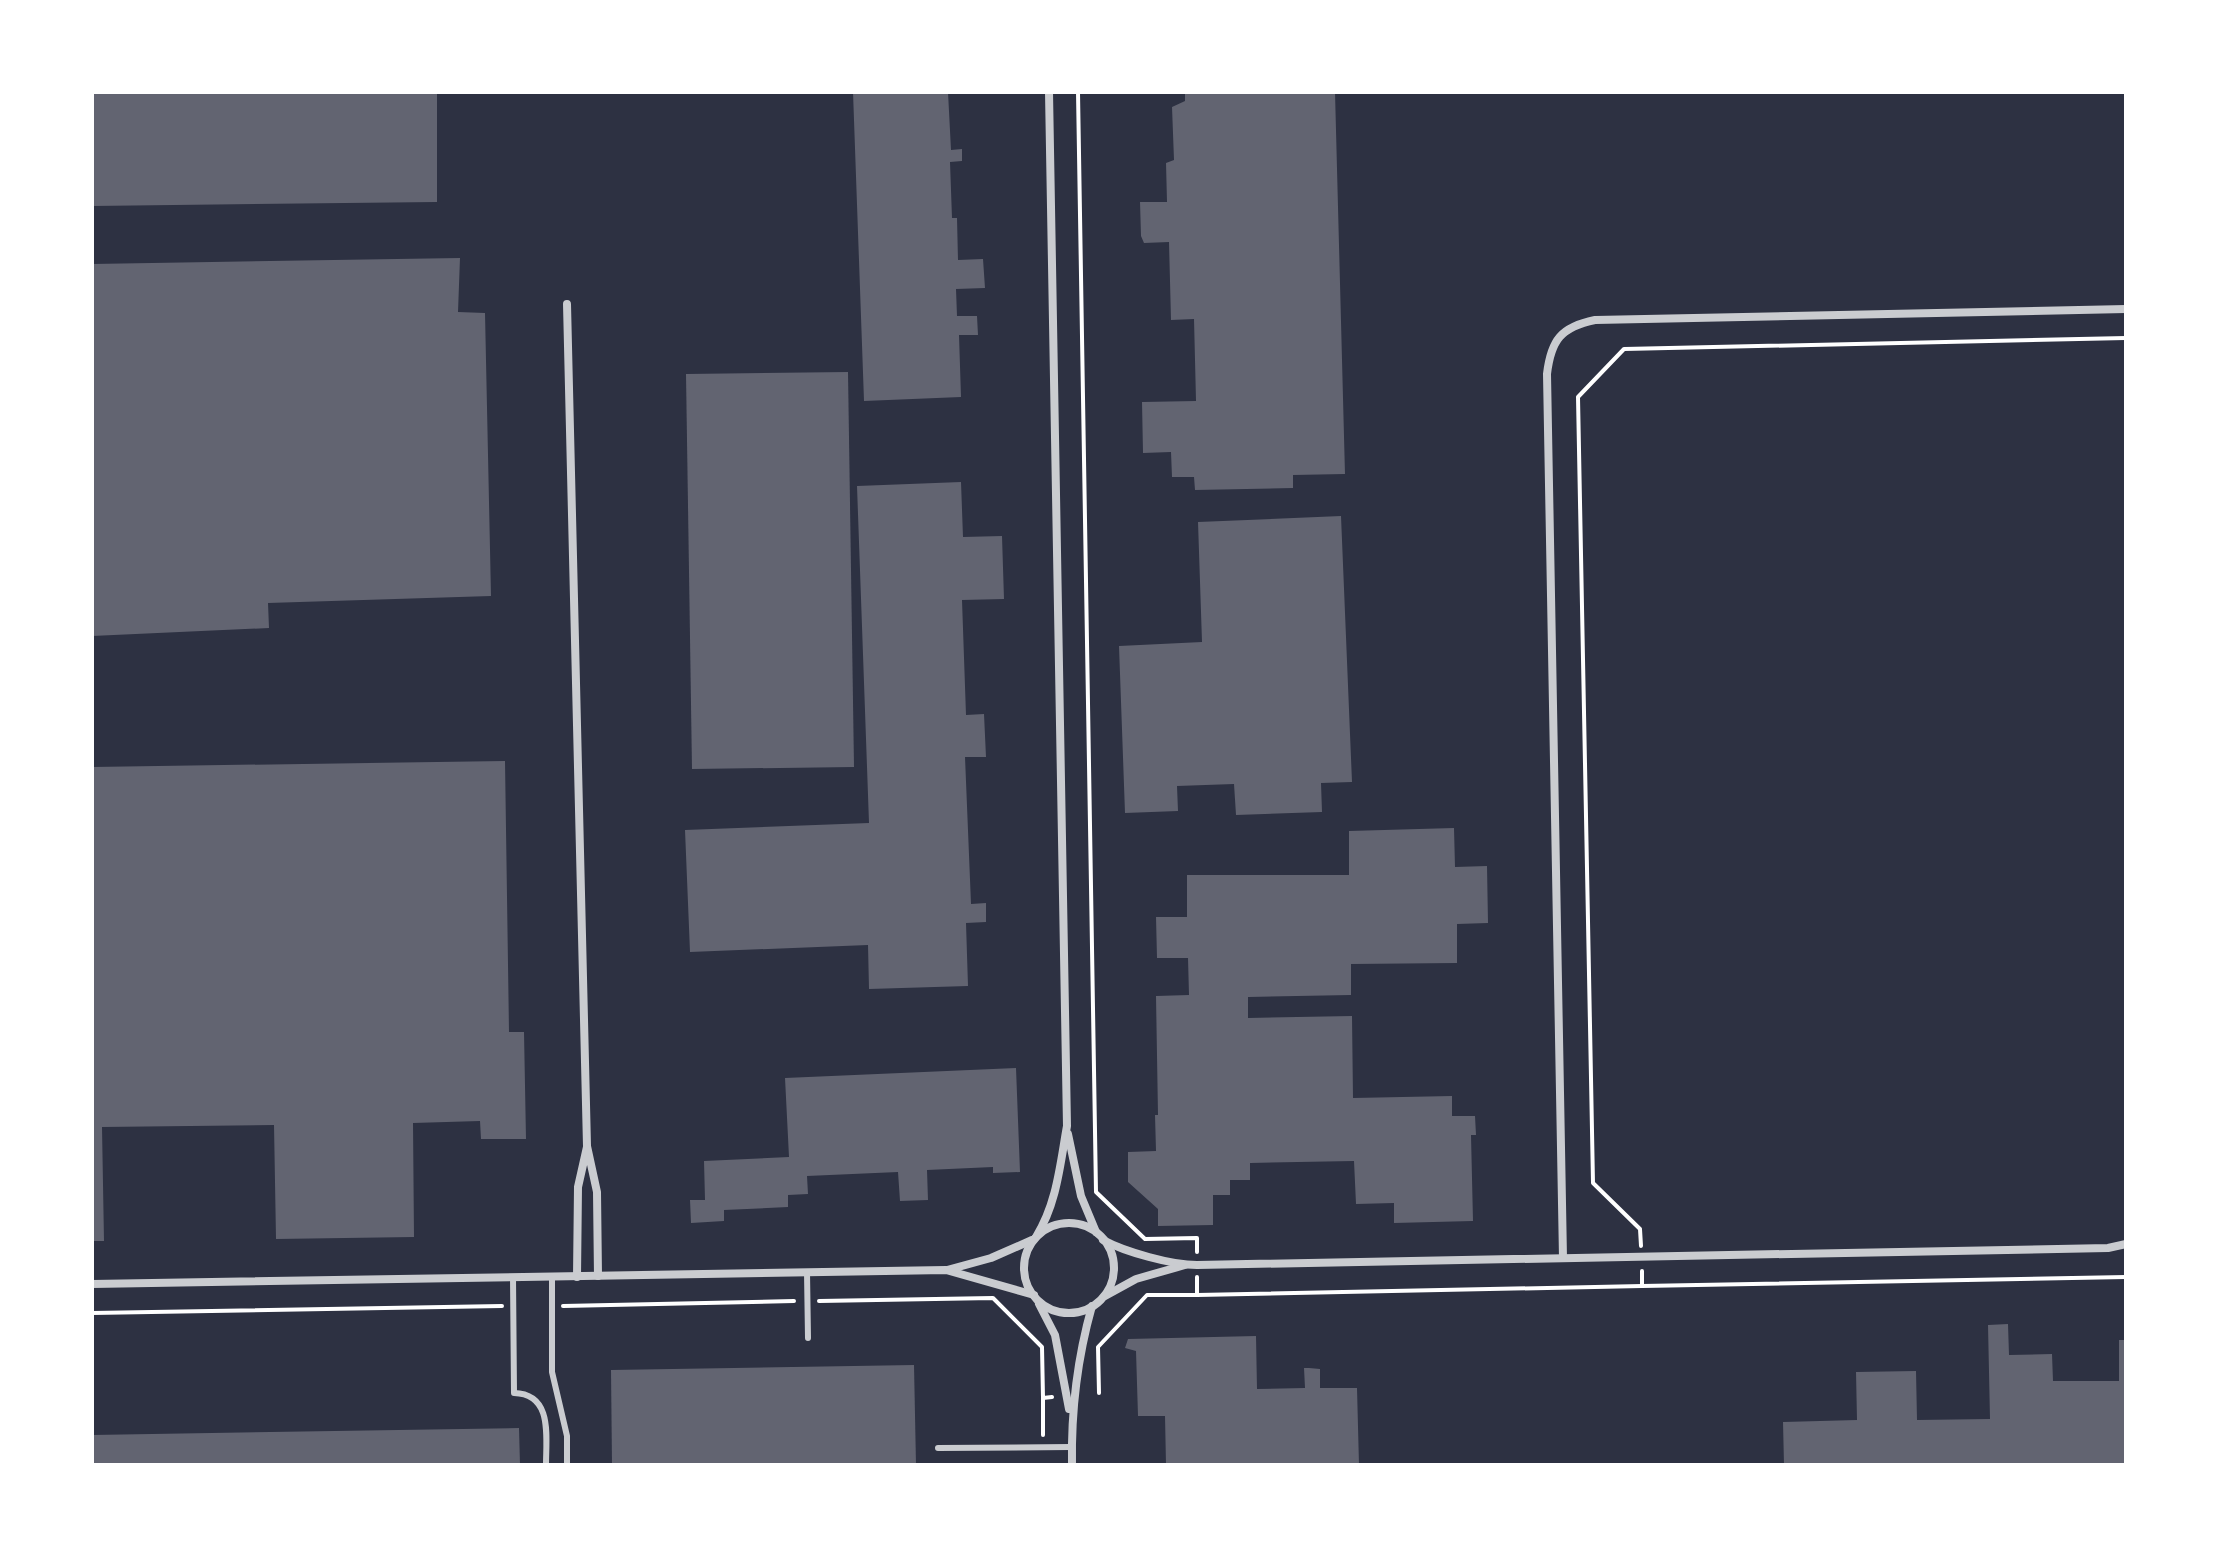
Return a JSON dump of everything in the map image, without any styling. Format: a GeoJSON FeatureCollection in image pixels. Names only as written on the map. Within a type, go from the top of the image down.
{"type":"FeatureCollection","features":[{"type":"Feature","properties":{"kind":"street"},"geometry":{"type":"LineString","coordinates":[[1049,92],[1067,1126],[1081,1196],[1112,1256],[1113,1274],[1102,1298]]}},
{"type":"Feature","properties":{"kind":"street"},"geometry":{"type":"LineString","coordinates":[[567,304],[587,1146],[597,1192],[598,1276]]}},
{"type":"Feature","properties":{"kind":"street"},"geometry":{"type":"LineString","coordinates":[[1563,1258],[1547,374],[1550,352],[1561,335],[1575,324],[1595,320],[2126,309]]}},
{"type":"Feature","properties":{"kind":"street"},"geometry":{"type":"LineString","coordinates":[[1067,1126],[1055,1197],[1050,1213],[1027,1252],[1024,1267],[1026,1282],[1055,1335],[1071,1418]]}},
{"type":"Feature","properties":{"kind":"street"},"geometry":{"type":"LineString","coordinates":[[577,1277],[578,1187],[587,1146]]}},
{"type":"Feature","properties":{"kind":"street"},"geometry":{"type":"LineString","coordinates":[[92,1284],[946,1270],[991,1258],[1035,1238],[1052,1226],[1070,1223],[1089,1228],[1125,1249],[1186,1265],[2108,1248],[2126,1244]]}},
{"type":"Feature","properties":{"kind":"street"},"geometry":{"type":"LineString","coordinates":[[2108,1248],[2126,1252]]}},
{"type":"Feature","properties":{"kind":"street"},"geometry":{"type":"LineString","coordinates":[[946,1270],[1035,1298],[1049,1309],[1064,1313],[1078,1312],[1092,1306],[1136,1279],[1186,1265]]}},
{"type":"Feature","properties":{"kind":"street"},"geometry":{"type":"LineString","coordinates":[[1072,1465],[1071,1418],[1081,1344],[1092,1306]]}},
{"type":"Feature","properties":{"kind":"lane"},"geometry":{"type":"LineString","coordinates":[[807,1272],[808,1338]]}},
{"type":"Feature","properties":{"kind":"lane"},"geometry":{"type":"LineString","coordinates":[[513,1277],[514,1393],[527,1393],[540,1404],[545,1428],[546,1465]]}},
{"type":"Feature","properties":{"kind":"lane"},"geometry":{"type":"LineString","coordinates":[[552,1277],[552,1372],[567,1436],[567,1465]]}},
{"type":"Feature","properties":{"kind":"lane"},"geometry":{"type":"LineString","coordinates":[[938,1448],[1071,1447]]}},
{"type":"Feature","properties":{"kind":"path"},"geometry":{"type":"LineString","coordinates":[[1078,92],[1096,1192],[1145,1239],[1197,1238],[1197,1295]]}},
{"type":"Feature","properties":{"kind":"path"},"geometry":{"type":"LineString","coordinates":[[1642,1286],[1640,1229],[1593,1183],[1578,397],[1624,349],[2126,338]]}},
{"type":"Feature","properties":{"kind":"path"},"geometry":{"type":"LineString","coordinates":[[1099,1393],[1098,1347],[1147,1295],[2126,1277]]}},
{"type":"Feature","properties":{"kind":"path"},"geometry":{"type":"LineString","coordinates":[[552,1306],[993,1298],[1042,1347],[1044,1447]]}},
{"type":"Feature","properties":{"kind":"path"},"geometry":{"type":"LineString","coordinates":[[92,1313],[513,1306]]}},
{"type":"Feature","properties":{"kind":"path"},"geometry":{"type":"LineString","coordinates":[[1043,1398],[1067,1396]]}},
{"type":"Feature","properties":{"kind":"building"},"geometry":{"type":"Polygon","coordinates":[[[92,92],[437,92],[437,202],[92,206],[92,92]]]}},
{"type":"Feature","properties":{"kind":"building"},"geometry":{"type":"Polygon","coordinates":[[[853,92],[948,92],[951,150],[962,149],[962,161],[950,162],[952,218],[957,218],[958,260],[983,259],[985,288],[956,289],[957,316],[977,316],[978,335],[959,335],[961,397],[864,401],[853,92]]]}},
{"type":"Feature","properties":{"kind":"building"},"geometry":{"type":"Polygon","coordinates":[[[1185,92],[1335,92],[1345,474],[1293,475],[1293,488],[1195,490],[1194,477],[1172,477],[1171,452],[1143,453],[1142,402],[1196,401],[1194,319],[1171,320],[1169,242],[1144,243],[1141,236],[1140,202],[1167,202],[1166,163],[1174,160],[1172,107],[1185,101],[1185,92]]]}},
{"type":"Feature","properties":{"kind":"building"},"geometry":{"type":"Polygon","coordinates":[[[460,258],[458,312],[485,313],[491,596],[268,603],[269,628],[92,636],[92,264],[460,258]]]}},
{"type":"Feature","properties":{"kind":"building"},"geometry":{"type":"Polygon","coordinates":[[[848,372],[854,767],[692,769],[686,374],[848,372]]]}},
{"type":"Feature","properties":{"kind":"building"},"geometry":{"type":"Polygon","coordinates":[[[961,482],[963,537],[1002,536],[1004,599],[962,600],[966,715],[984,714],[986,757],[965,757],[971,904],[986,903],[986,922],[966,923],[968,986],[869,989],[868,945],[690,952],[685,830],[869,823],[857,486],[961,482]]]}},
{"type":"Feature","properties":{"kind":"building"},"geometry":{"type":"Polygon","coordinates":[[[1341,516],[1352,782],[1321,783],[1322,812],[1236,815],[1234,784],[1177,786],[1178,811],[1125,813],[1119,646],[1202,642],[1198,522],[1341,516]]]}},
{"type":"Feature","properties":{"kind":"building"},"geometry":{"type":"Polygon","coordinates":[[[505,761],[509,1032],[524,1032],[526,1139],[481,1139],[480,1121],[413,1123],[414,1237],[276,1239],[274,1125],[102,1127],[104,1241],[92,1241],[92,767],[505,761]]]}},
{"type":"Feature","properties":{"kind":"building"},"geometry":{"type":"Polygon","coordinates":[[[1454,828],[1455,867],[1487,866],[1488,923],[1457,924],[1457,963],[1351,964],[1351,995],[1248,997],[1248,1018],[1352,1016],[1353,1098],[1452,1096],[1452,1116],[1475,1116],[1476,1135],[1471,1135],[1473,1221],[1394,1223],[1394,1203],[1356,1204],[1354,1161],[1250,1163],[1250,1180],[1230,1180],[1230,1195],[1213,1195],[1213,1225],[1158,1226],[1158,1209],[1128,1182],[1128,1152],[1156,1151],[1156,996],[1189,995],[1188,958],[1157,958],[1156,917],[1187,917],[1187,875],[1349,875],[1349,831],[1454,828]]]}},
{"type":"Feature","properties":{"kind":"building"},"geometry":{"type":"Polygon","coordinates":[[[1016,1068],[1020,1172],[993,1173],[993,1167],[927,1170],[928,1200],[900,1201],[898,1172],[807,1176],[808,1194],[788,1195],[788,1207],[724,1210],[724,1221],[691,1223],[690,1200],[705,1200],[704,1161],[789,1157],[785,1078],[1016,1068]]]}},
{"type":"Feature","properties":{"kind":"building"},"geometry":{"type":"Polygon","coordinates":[[[2008,1324],[2009,1355],[2052,1354],[2053,1381],[2119,1381],[2119,1340],[2126,1340],[2126,1465],[1784,1465],[1783,1422],[1857,1420],[1856,1372],[1916,1371],[1917,1420],[1990,1419],[1988,1325],[2008,1324]]]}},
{"type":"Feature","properties":{"kind":"building"},"geometry":{"type":"Polygon","coordinates":[[[1256,1336],[1257,1389],[1305,1388],[1304,1368],[1320,1369],[1320,1388],[1357,1388],[1359,1465],[1166,1465],[1165,1416],[1138,1416],[1136,1351],[1125,1348],[1128,1339],[1256,1336]]]}},
{"type":"Feature","properties":{"kind":"building"},"geometry":{"type":"Polygon","coordinates":[[[914,1365],[916,1465],[612,1465],[611,1370],[914,1365]]]}},
{"type":"Feature","properties":{"kind":"building"},"geometry":{"type":"Polygon","coordinates":[[[519,1428],[520,1465],[92,1465],[92,1435],[519,1428]]]}}]}
